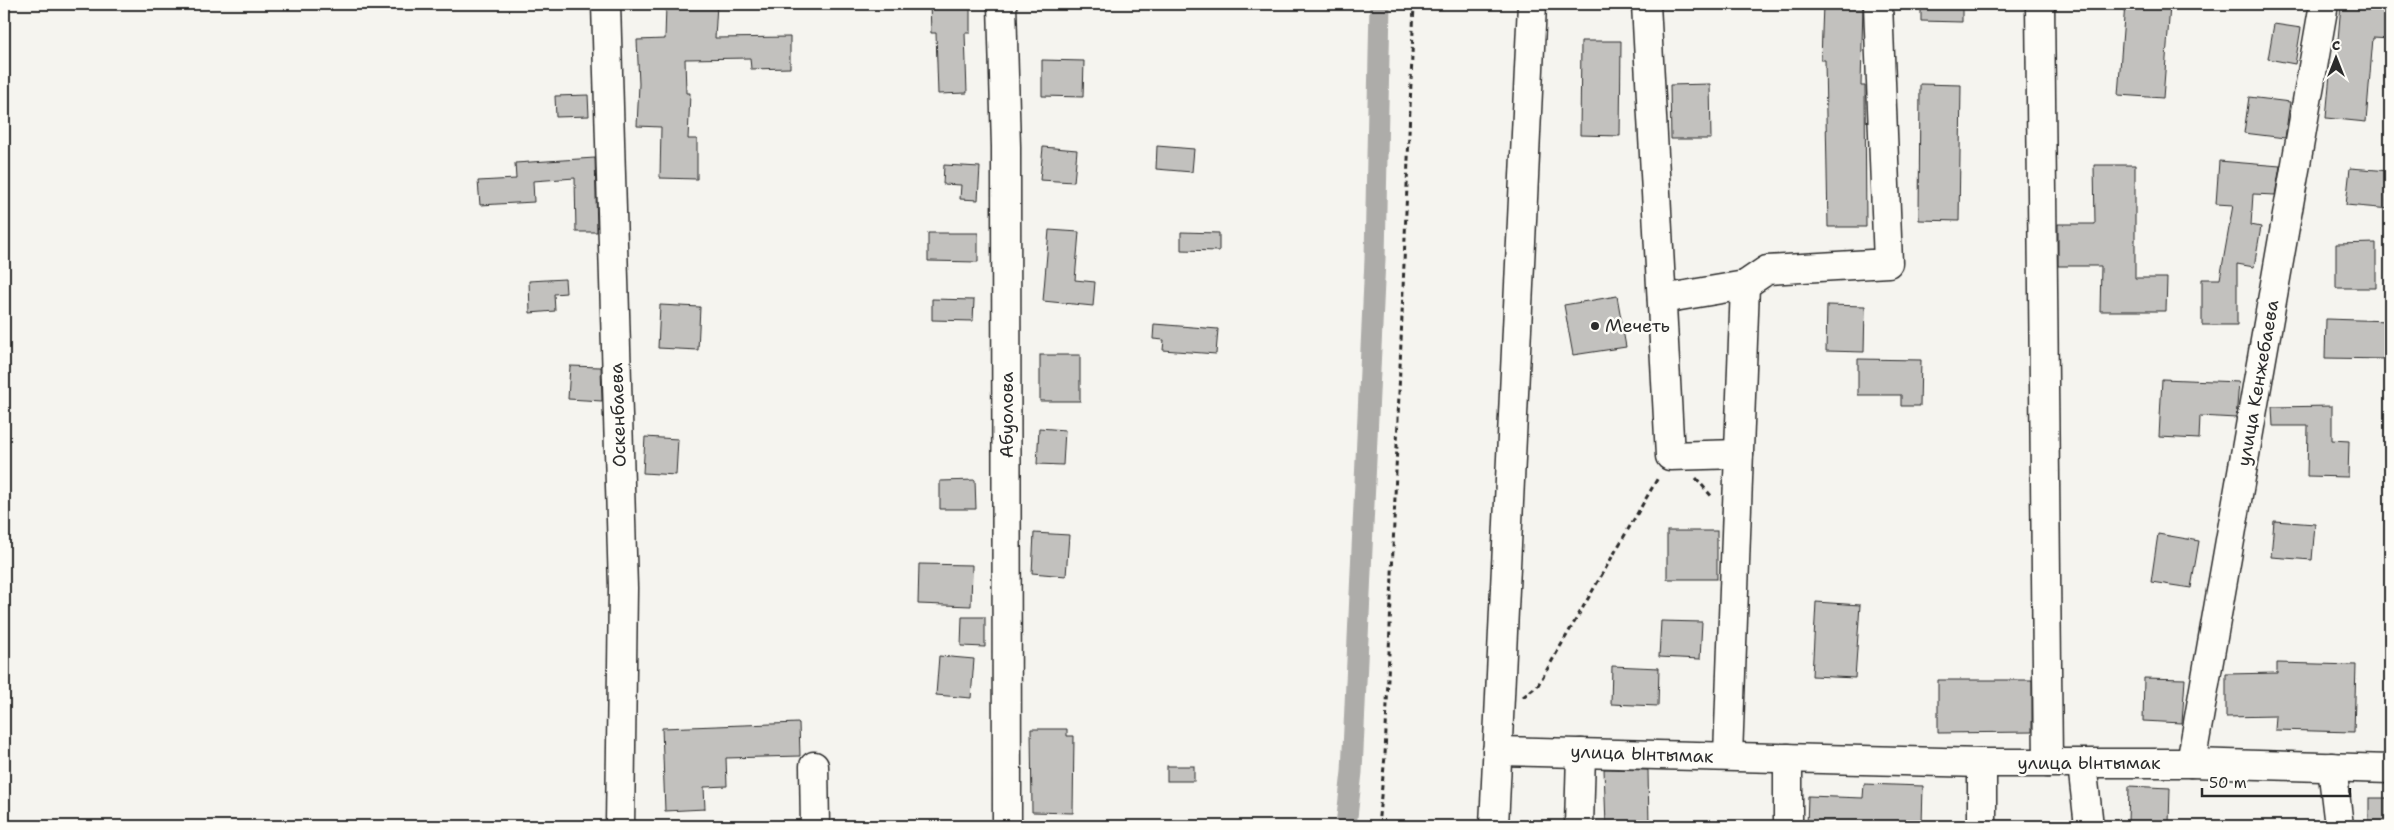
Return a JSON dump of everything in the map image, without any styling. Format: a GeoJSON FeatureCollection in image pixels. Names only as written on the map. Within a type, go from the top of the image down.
{"type":"FeatureCollection","features":[{"type":"Feature","properties":{"kind":"street","name":"Оскенбаева"},"geometry":{"type":"LineString","coordinates":[[606,4],[623,588],[620,826]]}},
{"type":"Feature","properties":{"kind":"street","name":"Абуолова"},"geometry":{"type":"LineString","coordinates":[[1002,4],[1006,147],[1007,826]]}},
{"type":"Feature","properties":{"kind":"street"},"geometry":{"type":"LineString","coordinates":[[1494,826],[1532,4]]}},
{"type":"Feature","properties":{"kind":"street"},"geometry":{"type":"LineString","coordinates":[[1646,4],[1670,456],[1739,454]]}},
{"type":"Feature","properties":{"kind":"street"},"geometry":{"type":"LineString","coordinates":[[1662,299],[1745,285],[1768,270],[1888,263],[1878,4]]}},
{"type":"Feature","properties":{"kind":"street"},"geometry":{"type":"LineString","coordinates":[[2040,4],[2048,763]]}},
{"type":"Feature","properties":{"kind":"street","name":"улица Кенжебаева"},"geometry":{"type":"LineString","coordinates":[[2191,763],[2324,4]]}},
{"type":"Feature","properties":{"kind":"street"},"geometry":{"type":"LineString","coordinates":[[1728,756],[1745,285]]}},
{"type":"Feature","properties":{"kind":"street","name":"улица Ынтымак"},"geometry":{"type":"LineString","coordinates":[[1497,751],[1982,763],[2191,763],[2390,769]]}},
{"type":"Feature","properties":{"kind":"street"},"geometry":{"type":"LineString","coordinates":[[1579,826],[1581,752]]}},
{"type":"Feature","properties":{"kind":"street"},"geometry":{"type":"LineString","coordinates":[[1788,758],[1788,826]]}},
{"type":"Feature","properties":{"kind":"street"},"geometry":{"type":"LineString","coordinates":[[1982,763],[1982,826]]}},
{"type":"Feature","properties":{"kind":"street"},"geometry":{"type":"LineString","coordinates":[[2082,764],[2089,826]]}},
{"type":"Feature","properties":{"kind":"street"},"geometry":{"type":"LineString","coordinates":[[814,766],[815,826]]}},
{"type":"Feature","properties":{"kind":"street"},"geometry":{"type":"LineString","coordinates":[[2332,767],[2339,826]]}},
{"type":"Feature","properties":{"kind":"path"},"geometry":{"type":"LineString","coordinates":[[1378,826],[1384,756],[1414,4]]}},
{"type":"Feature","properties":{"kind":"path"},"geometry":{"type":"LineString","coordinates":[[1499,716],[1538,685],[1670,456],[1703,484],[1714,499]]}},
{"type":"Feature","properties":{"kind":"building"},"geometry":{"type":"Polygon","coordinates":[[[666,4],[717,4],[715,38],[790,37],[790,68],[751,69],[750,58],[685,59],[686,93],[690,93],[688,139],[697,139],[697,179],[660,178],[661,127],[637,126],[639,84],[637,40],[665,39],[666,4]]]}},
{"type":"Feature","properties":{"kind":"building"},"geometry":{"type":"Polygon","coordinates":[[[930,4],[970,4],[970,33],[965,33],[967,93],[938,94],[936,33],[931,33],[930,4]]]}},
{"type":"Feature","properties":{"kind":"building"},"geometry":{"type":"Polygon","coordinates":[[[1823,4],[1863,4],[1861,86],[1865,86],[1866,227],[1828,227],[1825,60],[1821,60],[1823,4]]]}},
{"type":"Feature","properties":{"kind":"building"},"geometry":{"type":"Polygon","coordinates":[[[1921,4],[1962,4],[1962,22],[1921,21],[1921,4]]]}},
{"type":"Feature","properties":{"kind":"building"},"geometry":{"type":"Polygon","coordinates":[[[2125,4],[2170,6],[2163,98],[2118,95],[2125,4]]]}},
{"type":"Feature","properties":{"kind":"building"},"geometry":{"type":"Polygon","coordinates":[[[2341,4],[2390,4],[2390,39],[2373,38],[2366,122],[2326,118],[2331,63],[2336,64],[2341,4]]]}},
{"type":"Feature","properties":{"kind":"building"},"geometry":{"type":"Polygon","coordinates":[[[2274,24],[2301,28],[2295,64],[2268,59],[2274,24]]]}},
{"type":"Feature","properties":{"kind":"building"},"geometry":{"type":"Polygon","coordinates":[[[1581,41],[1621,41],[1620,136],[1580,135],[1581,41]]]}},
{"type":"Feature","properties":{"kind":"building"},"geometry":{"type":"Polygon","coordinates":[[[1042,60],[1084,61],[1083,97],[1042,96],[1042,60]]]}},
{"type":"Feature","properties":{"kind":"building"},"geometry":{"type":"Polygon","coordinates":[[[1710,84],[1711,139],[1671,139],[1670,85],[1710,84]]]}},
{"type":"Feature","properties":{"kind":"building"},"geometry":{"type":"Polygon","coordinates":[[[1920,84],[1961,85],[1959,221],[1919,220],[1920,84]]]}},
{"type":"Feature","properties":{"kind":"building"},"geometry":{"type":"Polygon","coordinates":[[[588,95],[589,116],[556,117],[555,96],[588,95]]]}},
{"type":"Feature","properties":{"kind":"building"},"geometry":{"type":"Polygon","coordinates":[[[2249,97],[2290,102],[2285,138],[2244,133],[2249,97]]]}},
{"type":"Feature","properties":{"kind":"building"},"geometry":{"type":"Polygon","coordinates":[[[1157,146],[1194,149],[1192,172],[1156,169],[1157,146]]]}},
{"type":"Feature","properties":{"kind":"building"},"geometry":{"type":"Polygon","coordinates":[[[1043,147],[1077,150],[1074,182],[1040,180],[1043,147]]]}},
{"type":"Feature","properties":{"kind":"building"},"geometry":{"type":"Polygon","coordinates":[[[595,158],[597,232],[576,232],[575,178],[533,181],[534,202],[480,205],[478,181],[516,179],[515,163],[595,158]]]}},
{"type":"Feature","properties":{"kind":"building"},"geometry":{"type":"Polygon","coordinates":[[[2219,161],[2280,166],[2275,195],[2253,194],[2251,225],[2261,227],[2254,267],[2237,264],[2237,325],[2202,325],[2202,279],[2220,279],[2233,205],[2216,204],[2219,161]]]}},
{"type":"Feature","properties":{"kind":"building"},"geometry":{"type":"Polygon","coordinates":[[[944,165],[980,167],[978,200],[960,199],[961,185],[943,184],[944,165]]]}},
{"type":"Feature","properties":{"kind":"building"},"geometry":{"type":"Polygon","coordinates":[[[2094,165],[2135,165],[2135,278],[2167,278],[2166,311],[2100,311],[2101,266],[2058,266],[2058,224],[2095,224],[2094,165]]]}},
{"type":"Feature","properties":{"kind":"building"},"geometry":{"type":"Polygon","coordinates":[[[2350,168],[2390,171],[2390,209],[2346,205],[2350,168]]]}},
{"type":"Feature","properties":{"kind":"building"},"geometry":{"type":"Polygon","coordinates":[[[1049,230],[1079,232],[1075,280],[1095,282],[1093,306],[1043,301],[1049,230]]]}},
{"type":"Feature","properties":{"kind":"building"},"geometry":{"type":"Polygon","coordinates":[[[1181,232],[1219,233],[1219,251],[1181,250],[1181,232]]]}},
{"type":"Feature","properties":{"kind":"building"},"geometry":{"type":"Polygon","coordinates":[[[928,233],[978,233],[978,262],[928,261],[928,233]]]}},
{"type":"Feature","properties":{"kind":"building"},"geometry":{"type":"Polygon","coordinates":[[[2376,243],[2376,288],[2336,288],[2336,244],[2376,243]]]}},
{"type":"Feature","properties":{"kind":"building"},"geometry":{"type":"Polygon","coordinates":[[[565,279],[566,293],[554,294],[555,311],[530,313],[529,281],[565,279]]]}},
{"type":"Feature","properties":{"kind":"building","name":"Мечеть"},"geometry":{"type":"Polygon","coordinates":[[[1617,296],[1626,347],[1573,355],[1564,305],[1617,296]]]}},
{"type":"Feature","properties":{"kind":"building"},"geometry":{"type":"Polygon","coordinates":[[[932,299],[974,300],[973,321],[932,320],[932,299]]]}},
{"type":"Feature","properties":{"kind":"building"},"geometry":{"type":"Polygon","coordinates":[[[660,305],[700,307],[698,350],[658,348],[660,305]]]}},
{"type":"Feature","properties":{"kind":"building"},"geometry":{"type":"Polygon","coordinates":[[[1827,305],[1865,306],[1864,352],[1826,351],[1827,305]]]}},
{"type":"Feature","properties":{"kind":"building"},"geometry":{"type":"Polygon","coordinates":[[[2326,319],[2390,321],[2389,359],[2325,358],[2326,319]]]}},
{"type":"Feature","properties":{"kind":"building"},"geometry":{"type":"Polygon","coordinates":[[[1154,324],[1218,329],[1216,354],[1163,350],[1164,340],[1153,339],[1154,324]]]}},
{"type":"Feature","properties":{"kind":"building"},"geometry":{"type":"Polygon","coordinates":[[[1040,355],[1080,355],[1080,401],[1040,401],[1040,355]]]}},
{"type":"Feature","properties":{"kind":"building"},"geometry":{"type":"Polygon","coordinates":[[[1858,359],[1921,360],[1920,406],[1901,406],[1901,395],[1858,395],[1858,359]]]}},
{"type":"Feature","properties":{"kind":"building"},"geometry":{"type":"Polygon","coordinates":[[[570,366],[601,367],[602,401],[568,399],[570,366]]]}},
{"type":"Feature","properties":{"kind":"building"},"geometry":{"type":"Polygon","coordinates":[[[2162,379],[2239,382],[2236,418],[2200,416],[2199,439],[2159,437],[2162,379]]]}},
{"type":"Feature","properties":{"kind":"building"},"geometry":{"type":"Polygon","coordinates":[[[2332,406],[2332,440],[2349,441],[2348,477],[2307,476],[2308,426],[2273,426],[2272,407],[2332,406]]]}},
{"type":"Feature","properties":{"kind":"building"},"geometry":{"type":"Polygon","coordinates":[[[1039,428],[1065,430],[1063,465],[1037,464],[1039,428]]]}},
{"type":"Feature","properties":{"kind":"building"},"geometry":{"type":"Polygon","coordinates":[[[645,437],[678,439],[676,475],[643,473],[645,437]]]}},
{"type":"Feature","properties":{"kind":"building"},"geometry":{"type":"Polygon","coordinates":[[[975,480],[976,509],[940,509],[940,481],[975,480]]]}},
{"type":"Feature","properties":{"kind":"building"},"geometry":{"type":"Polygon","coordinates":[[[2274,521],[2315,524],[2312,560],[2271,557],[2274,521]]]}},
{"type":"Feature","properties":{"kind":"building"},"geometry":{"type":"Polygon","coordinates":[[[1667,531],[1717,531],[1717,579],[1667,579],[1667,531]]]}},
{"type":"Feature","properties":{"kind":"building"},"geometry":{"type":"Polygon","coordinates":[[[1034,533],[1069,535],[1066,576],[1032,573],[1034,533]]]}},
{"type":"Feature","properties":{"kind":"building"},"geometry":{"type":"Polygon","coordinates":[[[2158,534],[2199,541],[2191,588],[2151,582],[2158,534]]]}},
{"type":"Feature","properties":{"kind":"building"},"geometry":{"type":"Polygon","coordinates":[[[919,564],[972,565],[971,606],[918,604],[919,564]]]}},
{"type":"Feature","properties":{"kind":"building"},"geometry":{"type":"Polygon","coordinates":[[[1816,602],[1860,605],[1855,678],[1812,676],[1816,602]]]}},
{"type":"Feature","properties":{"kind":"building"},"geometry":{"type":"Polygon","coordinates":[[[962,617],[985,617],[985,647],[961,646],[962,617]]]}},
{"type":"Feature","properties":{"kind":"building"},"geometry":{"type":"Polygon","coordinates":[[[1661,621],[1702,622],[1700,659],[1659,657],[1661,621]]]}},
{"type":"Feature","properties":{"kind":"building"},"geometry":{"type":"Polygon","coordinates":[[[939,656],[974,659],[971,698],[936,695],[939,656]]]}},
{"type":"Feature","properties":{"kind":"building"},"geometry":{"type":"Polygon","coordinates":[[[2277,663],[2356,665],[2354,732],[2275,730],[2276,716],[2226,717],[2226,674],[2277,673],[2277,663]]]}},
{"type":"Feature","properties":{"kind":"building"},"geometry":{"type":"Polygon","coordinates":[[[1612,666],[1659,668],[1658,706],[1611,704],[1612,666]]]}},
{"type":"Feature","properties":{"kind":"building"},"geometry":{"type":"Polygon","coordinates":[[[2144,678],[2185,679],[2182,723],[2143,721],[2144,678]]]}},
{"type":"Feature","properties":{"kind":"building"},"geometry":{"type":"Polygon","coordinates":[[[1938,680],[2032,680],[2032,732],[1938,733],[1938,680]]]}},
{"type":"Feature","properties":{"kind":"building"},"geometry":{"type":"Polygon","coordinates":[[[799,723],[800,756],[726,758],[727,786],[704,787],[705,809],[665,811],[662,728],[799,723]]]}},
{"type":"Feature","properties":{"kind":"building"},"geometry":{"type":"Polygon","coordinates":[[[1031,729],[1067,729],[1067,736],[1074,736],[1073,813],[1032,812],[1031,729]]]}},
{"type":"Feature","properties":{"kind":"building"},"geometry":{"type":"Polygon","coordinates":[[[1167,766],[1194,766],[1194,781],[1167,781],[1167,766]]]}},
{"type":"Feature","properties":{"kind":"building"},"geometry":{"type":"Polygon","coordinates":[[[1604,769],[1648,770],[1649,826],[1606,826],[1604,769]]]}},
{"type":"Feature","properties":{"kind":"building"},"geometry":{"type":"Polygon","coordinates":[[[1864,784],[1923,786],[1922,825],[1849,823],[1849,826],[1807,826],[1808,796],[1863,798],[1864,784]]]}},
{"type":"Feature","properties":{"kind":"building"},"geometry":{"type":"Polygon","coordinates":[[[2129,786],[2170,788],[2169,824],[2128,823],[2129,786]]]}},
{"type":"Feature","properties":{"kind":"building"},"geometry":{"type":"Polygon","coordinates":[[[2369,798],[2390,798],[2390,826],[2369,826],[2369,798]]]}},
{"type":"Feature","properties":{"kind":"waterway"},"geometry":{"type":"LineString","coordinates":[[1346,826],[1352,772],[1375,259],[1380,4]]}},
{"type":"Feature","properties":{"kind":"place","name":"Мечеть"},"geometry":{"type":"Point","coordinates":[1595,326]}}]}
